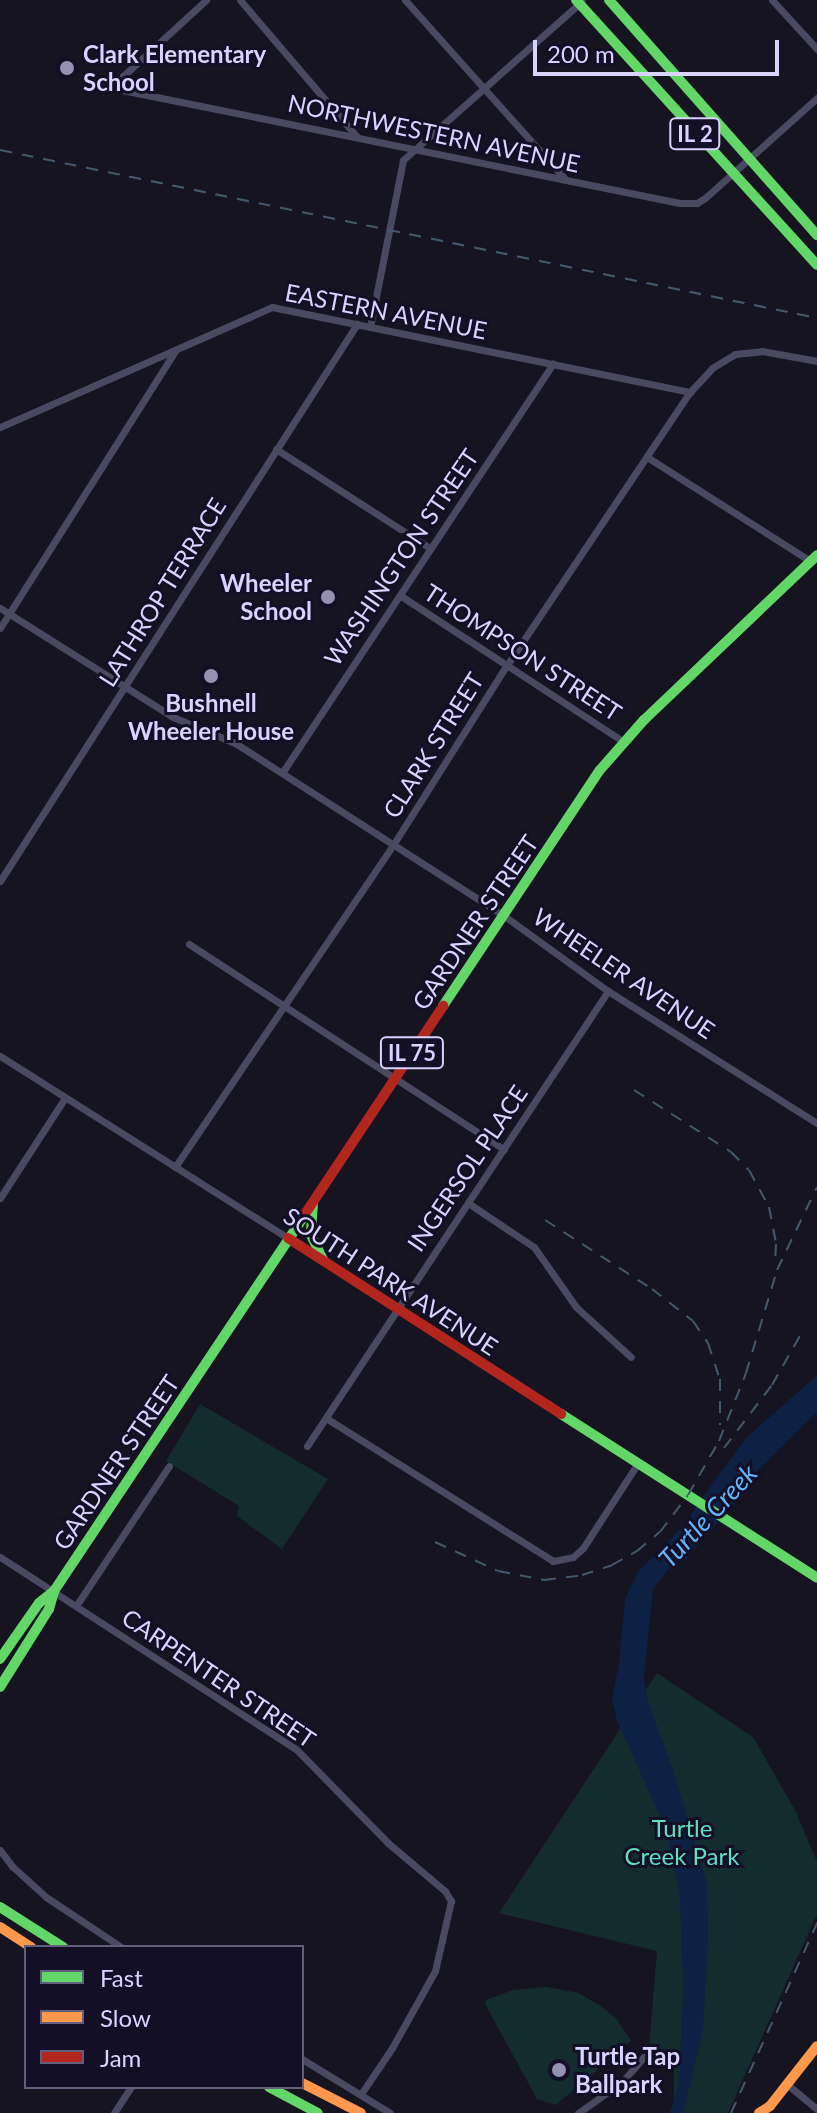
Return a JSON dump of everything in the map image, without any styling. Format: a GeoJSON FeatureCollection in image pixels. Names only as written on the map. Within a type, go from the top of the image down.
{"type":"FeatureCollection","features":[{"type":"Feature","properties":{"kind":"main road","name":"IL 2"},"geometry":{"type":"LineString","coordinates":[[609,0],[817,235]]}},
{"type":"Feature","properties":{"kind":"main road","name":"IL 2"},"geometry":{"type":"LineString","coordinates":[[579,1],[732,175],[817,265]]}},
{"type":"Feature","properties":{"kind":"main road","name":"GARDNER STREET"},"geometry":{"type":"LineString","coordinates":[[0,1659],[39,1603],[54,1591],[503,915],[623,741],[813,558]]}},
{"type":"Feature","properties":{"kind":"main road"},"geometry":{"type":"LineString","coordinates":[[314,1199],[311,1235],[324,1262]]}},
{"type":"Feature","properties":{"kind":"main road","name":"SOUTH PARK AVENUE"},"geometry":{"type":"LineString","coordinates":[[288,1238],[817,1578]]}},
{"type":"Feature","properties":{"kind":"main road","name":"GARDNER STREET"},"geometry":{"type":"LineString","coordinates":[[0,1687],[49,1609],[54,1591]]}},
{"type":"Feature","properties":{"kind":"main road"},"geometry":{"type":"LineString","coordinates":[[0,1907],[60,1945]]}},
{"type":"Feature","properties":{"kind":"main road"},"geometry":{"type":"LineString","coordinates":[[0,1927],[28,1945]]}},
{"type":"Feature","properties":{"kind":"main road"},"geometry":{"type":"LineString","coordinates":[[759,2113],[788,2085],[817,2046]]}},
{"type":"Feature","properties":{"kind":"main road"},"geometry":{"type":"LineString","coordinates":[[304,2084],[361,2113]]}},
{"type":"Feature","properties":{"kind":"main road"},"geometry":{"type":"LineString","coordinates":[[273,2089],[318,2113]]}},
{"type":"Feature","properties":{"kind":"street"},"geometry":{"type":"LineString","coordinates":[[240,0],[357,137]]}},
{"type":"Feature","properties":{"kind":"street"},"geometry":{"type":"LineString","coordinates":[[405,0],[566,180]]}},
{"type":"Feature","properties":{"kind":"street"},"geometry":{"type":"LineString","coordinates":[[772,0],[817,49]]}},
{"type":"Feature","properties":{"kind":"street","name":"NORTHWESTERN AVENUE"},"geometry":{"type":"LineString","coordinates":[[205,1],[123,76],[121,88],[124,92],[689,204],[705,198],[817,98]]}},
{"type":"Feature","properties":{"kind":"street"},"geometry":{"type":"LineString","coordinates":[[370,327],[401,165],[412,150],[484,90],[579,1]]}},
{"type":"Feature","properties":{"kind":"street","name":"EASTERN AVENUE"},"geometry":{"type":"LineString","coordinates":[[0,427],[272,307],[690,392]]}},
{"type":"Feature","properties":{"kind":"street","name":"LATHROP TERRACE"},"geometry":{"type":"LineString","coordinates":[[0,881],[357,324]]}},
{"type":"Feature","properties":{"kind":"street"},"geometry":{"type":"LineString","coordinates":[[0,628],[177,348]]}},
{"type":"Feature","properties":{"kind":"street","name":"CLARK STREET"},"geometry":{"type":"LineString","coordinates":[[175,1167],[393,845],[507,665],[690,392],[712,368],[735,354],[762,351],[817,361]]}},
{"type":"Feature","properties":{"kind":"street","name":"WASHINGTON STREET"},"geometry":{"type":"LineString","coordinates":[[282,773],[553,364]]}},
{"type":"Feature","properties":{"kind":"street","name":"THOMPSON STREET"},"geometry":{"type":"LineString","coordinates":[[276,449],[431,549]]}},
{"type":"Feature","properties":{"kind":"street"},"geometry":{"type":"LineString","coordinates":[[647,457],[813,558]]}},
{"type":"Feature","properties":{"kind":"street","name":"THOMPSON STREET"},"geometry":{"type":"LineString","coordinates":[[401,596],[623,741]]}},
{"type":"Feature","properties":{"kind":"street","name":"WHEELER AVENUE"},"geometry":{"type":"LineString","coordinates":[[0,608],[173,717],[235,743],[503,915],[608,991],[817,1123]]}},
{"type":"Feature","properties":{"kind":"street"},"geometry":{"type":"LineString","coordinates":[[189,944],[286,1004],[504,1149]]}},
{"type":"Feature","properties":{"kind":"street","name":"INGERSOL PLACE"},"geometry":{"type":"LineString","coordinates":[[307,1446],[608,991]]}},
{"type":"Feature","properties":{"kind":"street","name":"SOUTH PARK AVENUE"},"geometry":{"type":"LineString","coordinates":[[0,1056],[288,1238]]}},
{"type":"Feature","properties":{"kind":"street"},"geometry":{"type":"LineString","coordinates":[[0,1198],[65,1098]]}},
{"type":"Feature","properties":{"kind":"street"},"geometry":{"type":"LineString","coordinates":[[468,1203],[534,1247],[576,1307],[631,1357]]}},
{"type":"Feature","properties":{"kind":"street"},"geometry":{"type":"LineString","coordinates":[[326,1418],[546,1559],[566,1559],[583,1548],[638,1463]]}},
{"type":"Feature","properties":{"kind":"street"},"geometry":{"type":"LineString","coordinates":[[76,1606],[169,1466]]}},
{"type":"Feature","properties":{"kind":"street","name":"CARPENTER STREET"},"geometry":{"type":"LineString","coordinates":[[0,1557],[296,1749],[348,1804],[433,1879],[451,1901],[435,1971],[427,1989],[361,2094]]}},
{"type":"Feature","properties":{"kind":"street"},"geometry":{"type":"LineString","coordinates":[[0,1850],[13,1867],[46,1897],[118,1945]]}},
{"type":"Feature","properties":{"kind":"street"},"geometry":{"type":"LineString","coordinates":[[578,2113],[622,2082],[644,2057],[660,2060]]}},
{"type":"Feature","properties":{"kind":"street"},"geometry":{"type":"LineString","coordinates":[[304,2060],[390,2113]]}},
{"type":"Feature","properties":{"kind":"street"},"geometry":{"type":"LineString","coordinates":[[788,2085],[817,2109]]}},
{"type":"Feature","properties":{"kind":"street"},"geometry":{"type":"LineString","coordinates":[[114,2113],[130,2089]]}},
{"type":"Feature","properties":{"kind":"green space"},"geometry":{"type":"Polygon","coordinates":[[[200,1404],[328,1479],[282,1549],[237,1516],[239,1506],[166,1461],[200,1404]]]}},
{"type":"Feature","properties":{"kind":"green space","name":"Turtle Creek Park"},"geometry":{"type":"Polygon","coordinates":[[[657,1673],[753,1737],[796,1812],[817,1862],[817,1914],[728,2113],[674,2113],[674,2062],[649,2047],[657,1951],[499,1913],[657,1673]]]}},
{"type":"Feature","properties":{"kind":"green space","name":"Turtle Tap Ballpark"},"geometry":{"type":"Polygon","coordinates":[[[546,1987],[579,1993],[599,2005],[616,2018],[631,2041],[556,2105],[537,2099],[485,2004],[486,2000],[513,1990],[546,1987]]]}},
{"type":"Feature","properties":{"kind":"water","name":"Turtle Creek"},"geometry":{"type":"Polygon","coordinates":[[[817,1375],[817,1412],[752,1476],[739,1497],[686,1559],[672,1564],[653,1590],[644,1677],[647,1699],[673,1770],[707,1882],[708,1938],[703,2030],[683,2113],[670,2113],[679,2083],[683,1989],[680,1897],[666,1829],[617,1721],[612,1698],[619,1664],[625,1599],[638,1572],[681,1528],[745,1439],[817,1375]]]}},
{"type":"Feature","properties":{"kind":"railway"},"geometry":{"type":"LineString","coordinates":[[0,150],[817,318]]}},
{"type":"Feature","properties":{"kind":"railway"},"geometry":{"type":"LineString","coordinates":[[634,1090],[731,1152],[749,1170],[769,1207],[776,1244],[775,1266]]}},
{"type":"Feature","properties":{"kind":"railway"},"geometry":{"type":"LineString","coordinates":[[435,1542],[498,1571],[544,1580],[582,1575],[612,1565],[637,1551],[660,1532],[688,1495],[719,1441],[746,1373],[777,1270],[817,1187]]}},
{"type":"Feature","properties":{"kind":"railway"},"geometry":{"type":"LineString","coordinates":[[545,1220],[652,1289],[693,1321],[708,1343],[720,1379],[720,1425]]}},
{"type":"Feature","properties":{"kind":"railway"},"geometry":{"type":"LineString","coordinates":[[724,1448],[772,1385],[801,1334]]}},
{"type":"Feature","properties":{"kind":"railway"},"geometry":{"type":"LineString","coordinates":[[731,2113],[817,1923]]}},
{"type":"Feature","properties":{"kind":"traffic: fast"},"geometry":{"type":"LineString","coordinates":[[576,0],[817,265]]}},
{"type":"Feature","properties":{"kind":"traffic: fast"},"geometry":{"type":"LineString","coordinates":[[609,0],[817,235]]}},
{"type":"Feature","properties":{"kind":"traffic: fast"},"geometry":{"type":"LineString","coordinates":[[443,1006],[600,770],[644,720],[817,555]]}},
{"type":"Feature","properties":{"kind":"traffic: fast"},"geometry":{"type":"LineString","coordinates":[[313,1203],[311,1235],[323,1260]]}},
{"type":"Feature","properties":{"kind":"traffic: fast"},"geometry":{"type":"LineString","coordinates":[[0,1687],[49,1609],[54,1591],[305,1214]]}},
{"type":"Feature","properties":{"kind":"traffic: fast"},"geometry":{"type":"LineString","coordinates":[[561,1414],[817,1578]]}},
{"type":"Feature","properties":{"kind":"traffic: fast"},"geometry":{"type":"LineString","coordinates":[[0,1659],[39,1603],[54,1591]]}},
{"type":"Feature","properties":{"kind":"traffic: fast"},"geometry":{"type":"LineString","coordinates":[[0,1907],[60,1945]]}},
{"type":"Feature","properties":{"kind":"traffic: fast"},"geometry":{"type":"LineString","coordinates":[[273,2089],[318,2113]]}},
{"type":"Feature","properties":{"kind":"traffic: slow"},"geometry":{"type":"LineString","coordinates":[[0,1927],[28,1945]]}},
{"type":"Feature","properties":{"kind":"traffic: slow"},"geometry":{"type":"LineString","coordinates":[[759,2113],[770,2106],[817,2046]]}},
{"type":"Feature","properties":{"kind":"traffic: slow"},"geometry":{"type":"LineString","coordinates":[[304,2084],[361,2113]]}},
{"type":"Feature","properties":{"kind":"traffic: jam"},"geometry":{"type":"LineString","coordinates":[[305,1214],[443,1006]]}},
{"type":"Feature","properties":{"kind":"traffic: jam"},"geometry":{"type":"LineString","coordinates":[[288,1238],[561,1414]]}},
{"type":"Feature","properties":{"kind":"place","name":"Clark Elementary School"},"geometry":{"type":"Point","coordinates":[67,68]}},
{"type":"Feature","properties":{"kind":"place","name":"Wheeler School"},"geometry":{"type":"Point","coordinates":[328,597]}},
{"type":"Feature","properties":{"kind":"place","name":"Bushnell Wheeler House"},"geometry":{"type":"Point","coordinates":[211,676]}},
{"type":"Feature","properties":{"kind":"place","name":"Turtle Tap Ballpark"},"geometry":{"type":"Point","coordinates":[559,2070]}}]}
